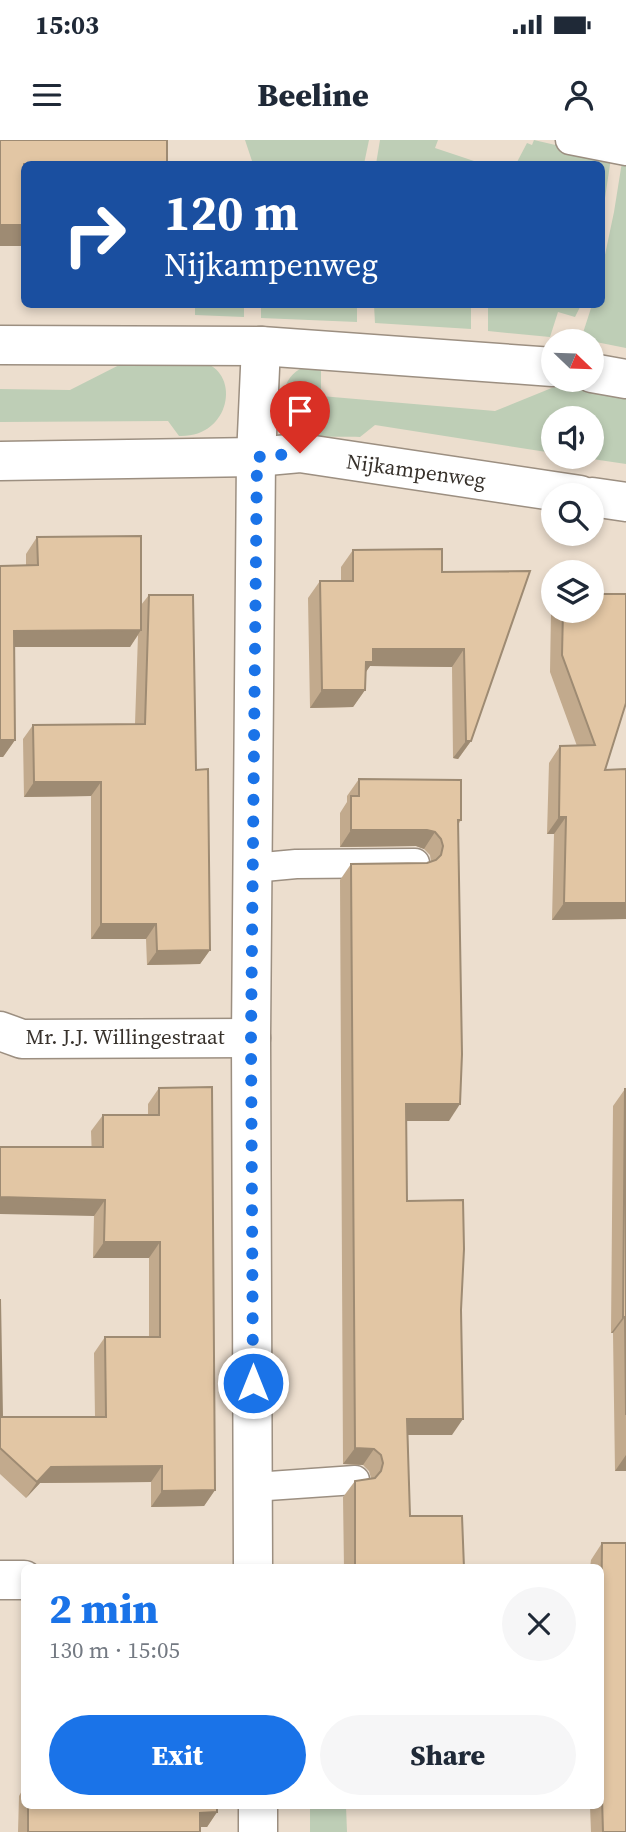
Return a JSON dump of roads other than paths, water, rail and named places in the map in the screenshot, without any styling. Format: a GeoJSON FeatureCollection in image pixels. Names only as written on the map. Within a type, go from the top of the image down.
{"type":"FeatureCollection","features":[{"type":"Feature","properties":{"kind":"street"},"geometry":{"type":"LineString","coordinates":[[0,345],[261,346],[541,365]]}},
{"type":"Feature","properties":{"kind":"street"},"geometry":{"type":"LineString","coordinates":[[253,1564],[251,1038],[257,457],[261,346]]}},
{"type":"Feature","properties":{"kind":"street"},"geometry":{"type":"LineString","coordinates":[[604,375],[626,379]]}},
{"type":"Feature","properties":{"kind":"street","name":"Nijkampenweg"},"geometry":{"type":"LineString","coordinates":[[0,461],[257,457],[300,453],[541,489]]}},
{"type":"Feature","properties":{"kind":"street"},"geometry":{"type":"LineString","coordinates":[[604,499],[626,502]]}},
{"type":"Feature","properties":{"kind":"street","name":"Mr. J.J. Willingestraat"},"geometry":{"type":"LineString","coordinates":[[0,1031],[22,1040],[251,1038]]}},
{"type":"Feature","properties":{"kind":"street"},"geometry":{"type":"LineString","coordinates":[[0,1580],[21,1580]]}},
{"type":"Feature","properties":{"kind":"street"},"geometry":{"type":"LineString","coordinates":[[258,1809],[258,1832]]}},
{"type":"Feature","properties":{"kind":"lane"},"geometry":{"type":"LineString","coordinates":[[570,140],[626,151]]}},
{"type":"Feature","properties":{"kind":"lane"},"geometry":{"type":"LineString","coordinates":[[253,868],[296,864],[415,863]]}},
{"type":"Feature","properties":{"kind":"lane"},"geometry":{"type":"LineString","coordinates":[[253,1487],[355,1480]]}}]}
